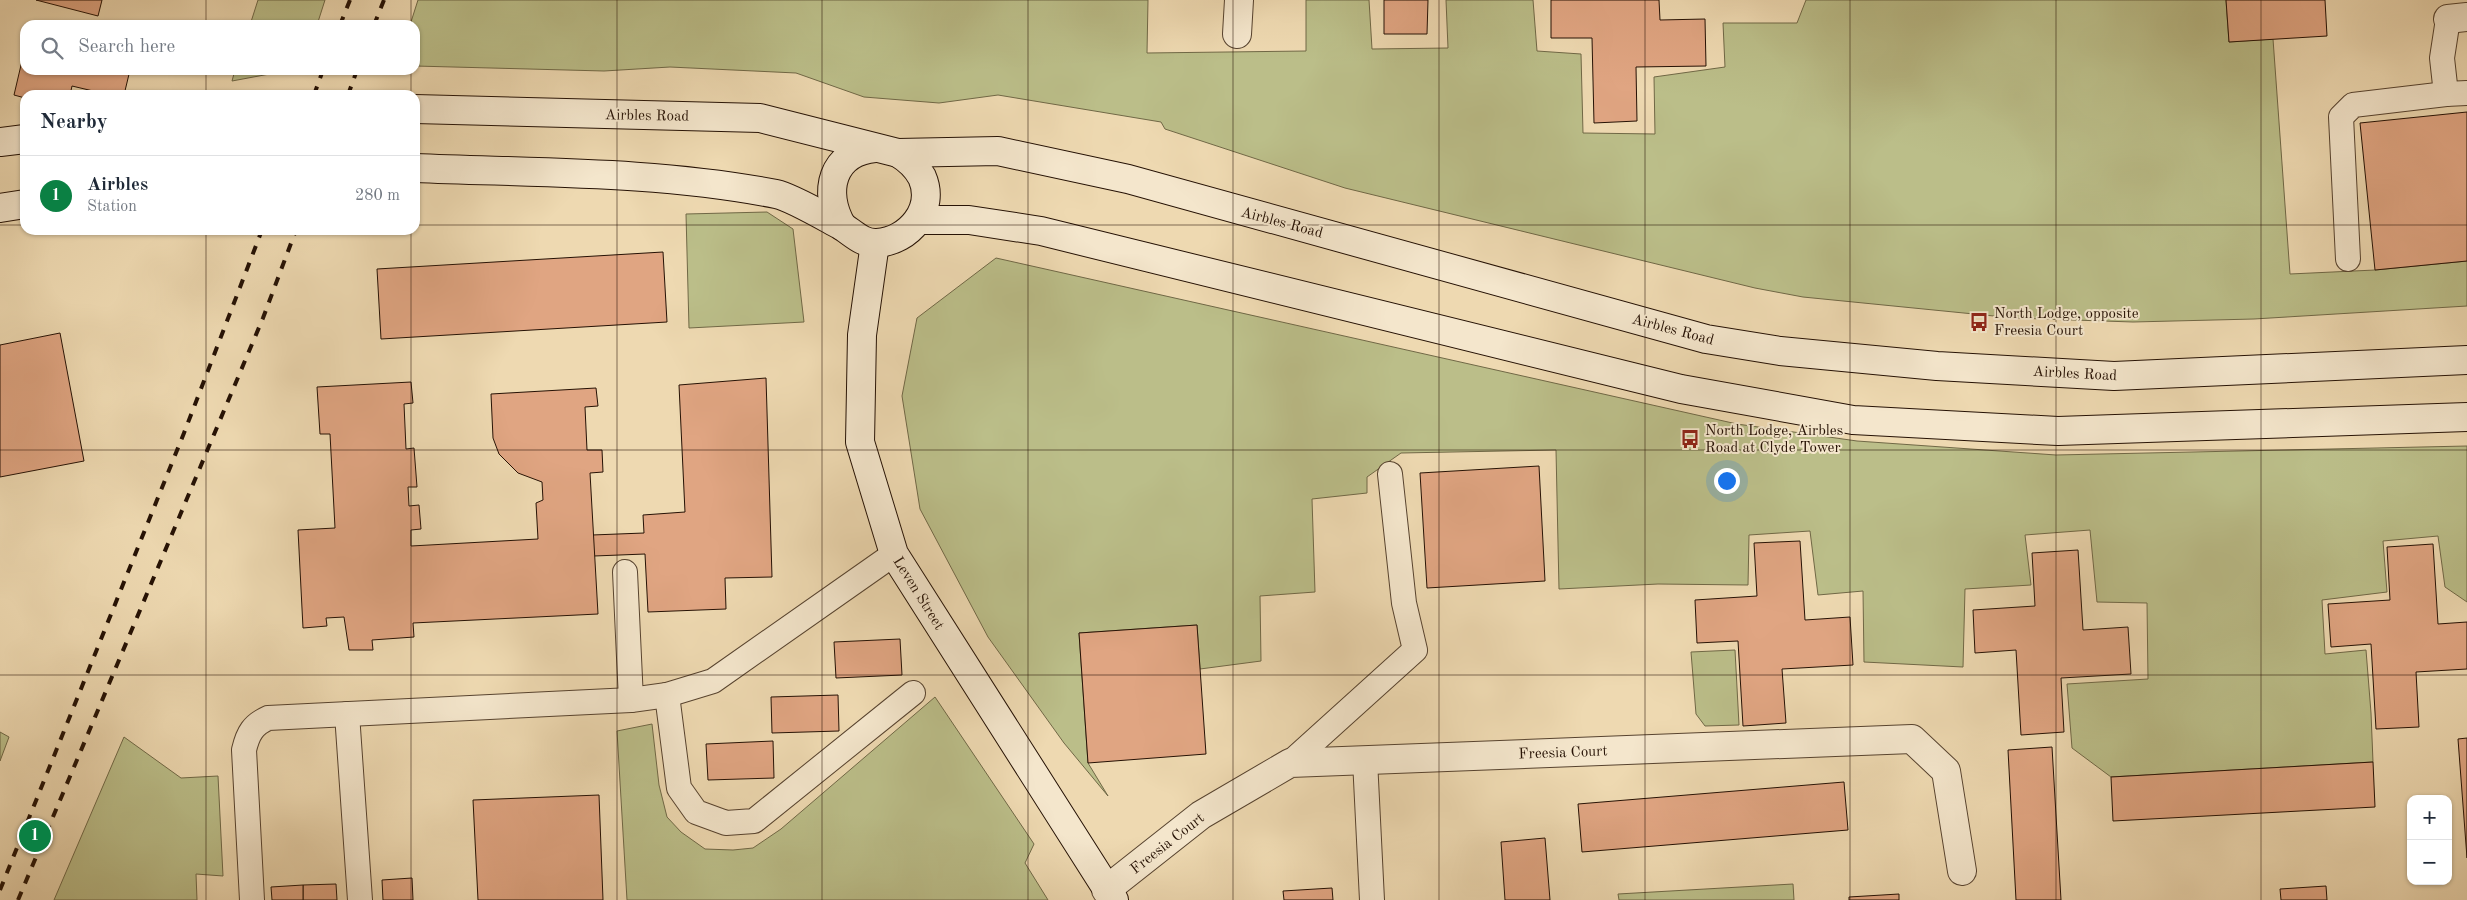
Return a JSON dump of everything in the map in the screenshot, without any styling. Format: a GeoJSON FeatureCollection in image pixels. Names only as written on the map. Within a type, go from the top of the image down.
{"type":"FeatureCollection","features":[{"type":"Feature","properties":{"kind":"main road"},"geometry":{"type":"LineString","coordinates":[[1237,34],[1239,0]]}},
{"type":"Feature","properties":{"kind":"main road","name":"Airbles Road"},"geometry":{"type":"LineString","coordinates":[[420,109],[760,118],[887,150],[912,162],[924,185],[925,201],[918,220]]}},
{"type":"Feature","properties":{"kind":"main road"},"geometry":{"type":"LineString","coordinates":[[0,142],[20,140]]}},
{"type":"Feature","properties":{"kind":"main road","name":"Airbles Road"},"geometry":{"type":"LineString","coordinates":[[842,226],[833,212],[831,188],[836,172],[847,157],[863,149],[998,151],[1128,179],[1706,339],[1780,351],[1937,366],[2114,376],[2467,360]]}},
{"type":"Feature","properties":{"kind":"main road"},"geometry":{"type":"LineString","coordinates":[[420,168],[691,180],[779,194],[842,226],[859,239],[875,243],[893,240],[907,233],[918,220],[969,220],[1041,231],[1682,389],[1853,420],[2058,430],[2467,417]]}},
{"type":"Feature","properties":{"kind":"main road"},"geometry":{"type":"LineString","coordinates":[[0,208],[20,205]]}},
{"type":"Feature","properties":{"kind":"main road","name":"Leven Street"},"geometry":{"type":"LineString","coordinates":[[875,243],[862,335],[860,442],[894,554],[1110,895]]}},
{"type":"Feature","properties":{"kind":"main road","name":"Freesia Court"},"geometry":{"type":"LineString","coordinates":[[1110,895],[1201,814],[1290,763],[1912,738],[1946,771],[1962,871]]}},
{"type":"Feature","properties":{"kind":"lane"},"geometry":{"type":"LineString","coordinates":[[2348,259],[2341,117],[2353,106],[2456,93],[2442,58],[2458,18]]}},
{"type":"Feature","properties":{"kind":"lane"},"geometry":{"type":"LineString","coordinates":[[1290,763],[1414,650],[1404,603],[1390,474]]}},
{"type":"Feature","properties":{"kind":"lane"},"geometry":{"type":"LineString","coordinates":[[252,900],[244,750],[247,735],[256,724],[268,718],[631,700],[667,695],[713,681],[894,554]]}},
{"type":"Feature","properties":{"kind":"lane"},"geometry":{"type":"LineString","coordinates":[[625,572],[631,700]]}},
{"type":"Feature","properties":{"kind":"lane"},"geometry":{"type":"LineString","coordinates":[[667,695],[679,788],[696,812],[726,823],[754,821],[913,693]]}},
{"type":"Feature","properties":{"kind":"lane"},"geometry":{"type":"LineString","coordinates":[[346,714],[360,900]]}},
{"type":"Feature","properties":{"kind":"lane"},"geometry":{"type":"LineString","coordinates":[[1365,760],[1372,900]]}},
{"type":"Feature","properties":{"kind":"green space"},"geometry":{"type":"Polygon","coordinates":[[[258,0],[325,0],[319,20],[252,20],[258,0]]]}},
{"type":"Feature","properties":{"kind":"green space"},"geometry":{"type":"Polygon","coordinates":[[[418,0],[1148,0],[1147,53],[1306,51],[1306,0],[1369,0],[1372,49],[1448,48],[1446,0],[1533,0],[1537,51],[1581,54],[1583,133],[1655,134],[1654,77],[1725,67],[1723,23],[1797,23],[1806,0],[2226,0],[2229,42],[2273,39],[2290,274],[2375,270],[2467,261],[2467,306],[2254,319],[2133,322],[2014,318],[1803,297],[1755,288],[1345,188],[1165,129],[1161,122],[998,95],[939,103],[864,97],[796,73],[670,67],[604,71],[420,66],[420,20],[412,20],[418,0]]]}},
{"type":"Feature","properties":{"kind":"green space"},"geometry":{"type":"Polygon","coordinates":[[[234,75],[264,75],[232,81],[234,75]]]}},
{"type":"Feature","properties":{"kind":"green space"},"geometry":{"type":"Polygon","coordinates":[[[767,212],[793,229],[804,322],[689,328],[686,214],[767,212]]]}},
{"type":"Feature","properties":{"kind":"green space"},"geometry":{"type":"Polygon","coordinates":[[[996,258],[1737,424],[1857,441],[2056,455],[2467,446],[2467,602],[2445,587],[2438,536],[2383,541],[2387,592],[2322,600],[2325,654],[2366,650],[2373,762],[2111,777],[2072,748],[2067,684],[2148,679],[2147,603],[2097,602],[2090,530],[2025,535],[2031,585],[1965,589],[1963,667],[1864,662],[1863,591],[1818,595],[1810,531],[1749,535],[1748,585],[1658,584],[1559,589],[1556,450],[1401,453],[1367,477],[1367,493],[1312,499],[1315,592],[1260,596],[1261,661],[1200,669],[1197,625],[1079,633],[1088,763],[1108,796],[1064,743],[988,637],[920,509],[902,396],[917,318],[996,258]]]}},
{"type":"Feature","properties":{"kind":"green space"},"geometry":{"type":"Polygon","coordinates":[[[1735,650],[1739,725],[1705,726],[1696,714],[1691,652],[1735,650]]]}},
{"type":"Feature","properties":{"kind":"green space"},"geometry":{"type":"Polygon","coordinates":[[[935,697],[1034,844],[1025,863],[1048,900],[627,900],[617,731],[652,724],[659,785],[667,817],[681,832],[705,849],[733,850],[753,848],[781,829],[935,697]]]}},
{"type":"Feature","properties":{"kind":"green space"},"geometry":{"type":"Polygon","coordinates":[[[0,732],[9,737],[0,761],[0,732]]]}},
{"type":"Feature","properties":{"kind":"green space"},"geometry":{"type":"Polygon","coordinates":[[[124,737],[181,778],[218,776],[223,876],[196,874],[197,900],[54,900],[124,737]]]}},
{"type":"Feature","properties":{"kind":"green space"},"geometry":{"type":"Polygon","coordinates":[[[1793,884],[1794,900],[1619,900],[1618,894],[1793,884]]]}},
{"type":"Feature","properties":{"kind":"building"},"geometry":{"type":"Polygon","coordinates":[[[36,0],[102,0],[98,16],[36,0]]]}},
{"type":"Feature","properties":{"kind":"building"},"geometry":{"type":"Polygon","coordinates":[[[1384,0],[1428,0],[1427,34],[1384,34],[1384,0]]]}},
{"type":"Feature","properties":{"kind":"building"},"geometry":{"type":"Polygon","coordinates":[[[1551,0],[1659,0],[1660,20],[1705,19],[1706,66],[1636,67],[1637,121],[1594,123],[1592,38],[1551,38],[1551,0]]]}},
{"type":"Feature","properties":{"kind":"building"},"geometry":{"type":"Polygon","coordinates":[[[2226,0],[2325,0],[2327,36],[2229,42],[2226,0]]]}},
{"type":"Feature","properties":{"kind":"building"},"geometry":{"type":"Polygon","coordinates":[[[20,69],[20,75],[129,75],[125,90],[89,90],[72,86],[71,90],[20,90],[20,97],[14,95],[20,69]]]}},
{"type":"Feature","properties":{"kind":"building"},"geometry":{"type":"Polygon","coordinates":[[[2467,112],[2467,261],[2375,270],[2360,123],[2467,112]]]}},
{"type":"Feature","properties":{"kind":"building"},"geometry":{"type":"Polygon","coordinates":[[[663,252],[667,322],[381,339],[377,269],[663,252]]]}},
{"type":"Feature","properties":{"kind":"building"},"geometry":{"type":"Polygon","coordinates":[[[60,333],[84,461],[0,477],[0,345],[60,333]]]}},
{"type":"Feature","properties":{"kind":"building"},"geometry":{"type":"Polygon","coordinates":[[[766,378],[772,577],[725,578],[726,609],[648,612],[645,554],[594,556],[592,535],[644,533],[643,515],[685,512],[679,385],[766,378]]]}},
{"type":"Feature","properties":{"kind":"building"},"geometry":{"type":"Polygon","coordinates":[[[411,382],[413,403],[404,404],[406,449],[414,448],[417,487],[408,487],[409,506],[419,505],[421,529],[411,530],[411,546],[538,539],[536,503],[543,500],[542,482],[518,473],[499,454],[493,438],[491,394],[596,388],[598,406],[585,407],[587,450],[602,450],[603,472],[590,473],[598,614],[413,623],[414,637],[372,640],[373,650],[349,650],[344,617],[326,618],[327,626],[303,628],[298,530],[335,528],[330,434],[320,434],[317,387],[411,382]]]}},
{"type":"Feature","properties":{"kind":"building"},"geometry":{"type":"Polygon","coordinates":[[[1539,466],[1545,581],[1427,588],[1420,473],[1539,466]]]}},
{"type":"Feature","properties":{"kind":"building"},"geometry":{"type":"Polygon","coordinates":[[[1800,541],[1805,620],[1850,617],[1853,665],[1782,669],[1786,723],[1743,726],[1738,641],[1697,643],[1695,600],[1757,596],[1754,543],[1800,541]]]}},
{"type":"Feature","properties":{"kind":"building"},"geometry":{"type":"Polygon","coordinates":[[[2433,544],[2438,624],[2467,622],[2467,669],[2416,672],[2419,727],[2376,729],[2371,644],[2331,647],[2328,604],[2390,600],[2387,547],[2433,544]]]}},
{"type":"Feature","properties":{"kind":"building"},"geometry":{"type":"Polygon","coordinates":[[[2078,550],[2083,630],[2128,627],[2131,674],[2061,678],[2064,732],[2021,735],[2016,650],[1975,653],[1973,610],[2035,606],[2032,553],[2078,550]]]}},
{"type":"Feature","properties":{"kind":"building"},"geometry":{"type":"Polygon","coordinates":[[[1197,625],[1206,754],[1088,763],[1079,633],[1197,625]]]}},
{"type":"Feature","properties":{"kind":"building"},"geometry":{"type":"Polygon","coordinates":[[[900,639],[902,675],[836,678],[834,642],[900,639]]]}},
{"type":"Feature","properties":{"kind":"building"},"geometry":{"type":"Polygon","coordinates":[[[838,695],[839,731],[772,733],[771,697],[838,695]]]}},
{"type":"Feature","properties":{"kind":"building"},"geometry":{"type":"Polygon","coordinates":[[[2467,738],[2467,858],[2458,739],[2467,738]]]}},
{"type":"Feature","properties":{"kind":"building"},"geometry":{"type":"Polygon","coordinates":[[[773,741],[774,778],[708,780],[706,744],[773,741]]]}},
{"type":"Feature","properties":{"kind":"building"},"geometry":{"type":"Polygon","coordinates":[[[2052,747],[2061,900],[2016,900],[2008,750],[2052,747]]]}},
{"type":"Feature","properties":{"kind":"building"},"geometry":{"type":"Polygon","coordinates":[[[2373,762],[2375,807],[2113,821],[2111,777],[2373,762]]]}},
{"type":"Feature","properties":{"kind":"building"},"geometry":{"type":"Polygon","coordinates":[[[1844,782],[1848,830],[1582,852],[1578,804],[1844,782]]]}},
{"type":"Feature","properties":{"kind":"building"},"geometry":{"type":"Polygon","coordinates":[[[599,795],[603,900],[478,900],[473,800],[599,795]]]}},
{"type":"Feature","properties":{"kind":"building"},"geometry":{"type":"Polygon","coordinates":[[[1545,838],[1550,900],[1505,900],[1501,842],[1545,838]]]}},
{"type":"Feature","properties":{"kind":"building"},"geometry":{"type":"Polygon","coordinates":[[[412,878],[413,900],[383,900],[382,880],[412,878]]]}},
{"type":"Feature","properties":{"kind":"building"},"geometry":{"type":"Polygon","coordinates":[[[336,884],[337,900],[303,900],[303,885],[336,884]]]}},
{"type":"Feature","properties":{"kind":"building"},"geometry":{"type":"Polygon","coordinates":[[[303,885],[303,900],[272,900],[271,887],[303,885]]]}},
{"type":"Feature","properties":{"kind":"building"},"geometry":{"type":"Polygon","coordinates":[[[2326,886],[2327,900],[2281,900],[2280,889],[2326,886]]]}},
{"type":"Feature","properties":{"kind":"building"},"geometry":{"type":"Polygon","coordinates":[[[1332,888],[1333,900],[1284,900],[1283,891],[1332,888]]]}},
{"type":"Feature","properties":{"kind":"building"},"geometry":{"type":"Polygon","coordinates":[[[1899,894],[1899,900],[1849,900],[1849,897],[1899,894]]]}},
{"type":"Feature","properties":{"kind":"railway"},"geometry":{"type":"LineString","coordinates":[[342,20],[350,0]]}},
{"type":"Feature","properties":{"kind":"railway"},"geometry":{"type":"LineString","coordinates":[[376,20],[384,0]]}},
{"type":"Feature","properties":{"kind":"railway"},"geometry":{"type":"LineString","coordinates":[[316,90],[321,75]]}},
{"type":"Feature","properties":{"kind":"railway"},"geometry":{"type":"LineString","coordinates":[[350,90],[355,75]]}},
{"type":"Feature","properties":{"kind":"railway"},"geometry":{"type":"LineString","coordinates":[[0,890],[184,433],[260,235]]}},
{"type":"Feature","properties":{"kind":"railway"},"geometry":{"type":"LineString","coordinates":[[18,900],[263,318],[294,235]]}},
{"type":"Feature","properties":{"kind":"place","name":"North Lodge, opposite Freesia Court"},"geometry":{"type":"Point","coordinates":[1979,322]}},
{"type":"Feature","properties":{"kind":"place","name":"North Lodge, Airbles Road at Clyde Tower"},"geometry":{"type":"Point","coordinates":[1690,439]}},
{"type":"Feature","properties":{"kind":"place","name":"Airbles"},"geometry":{"type":"Point","coordinates":[35,836]}}]}
